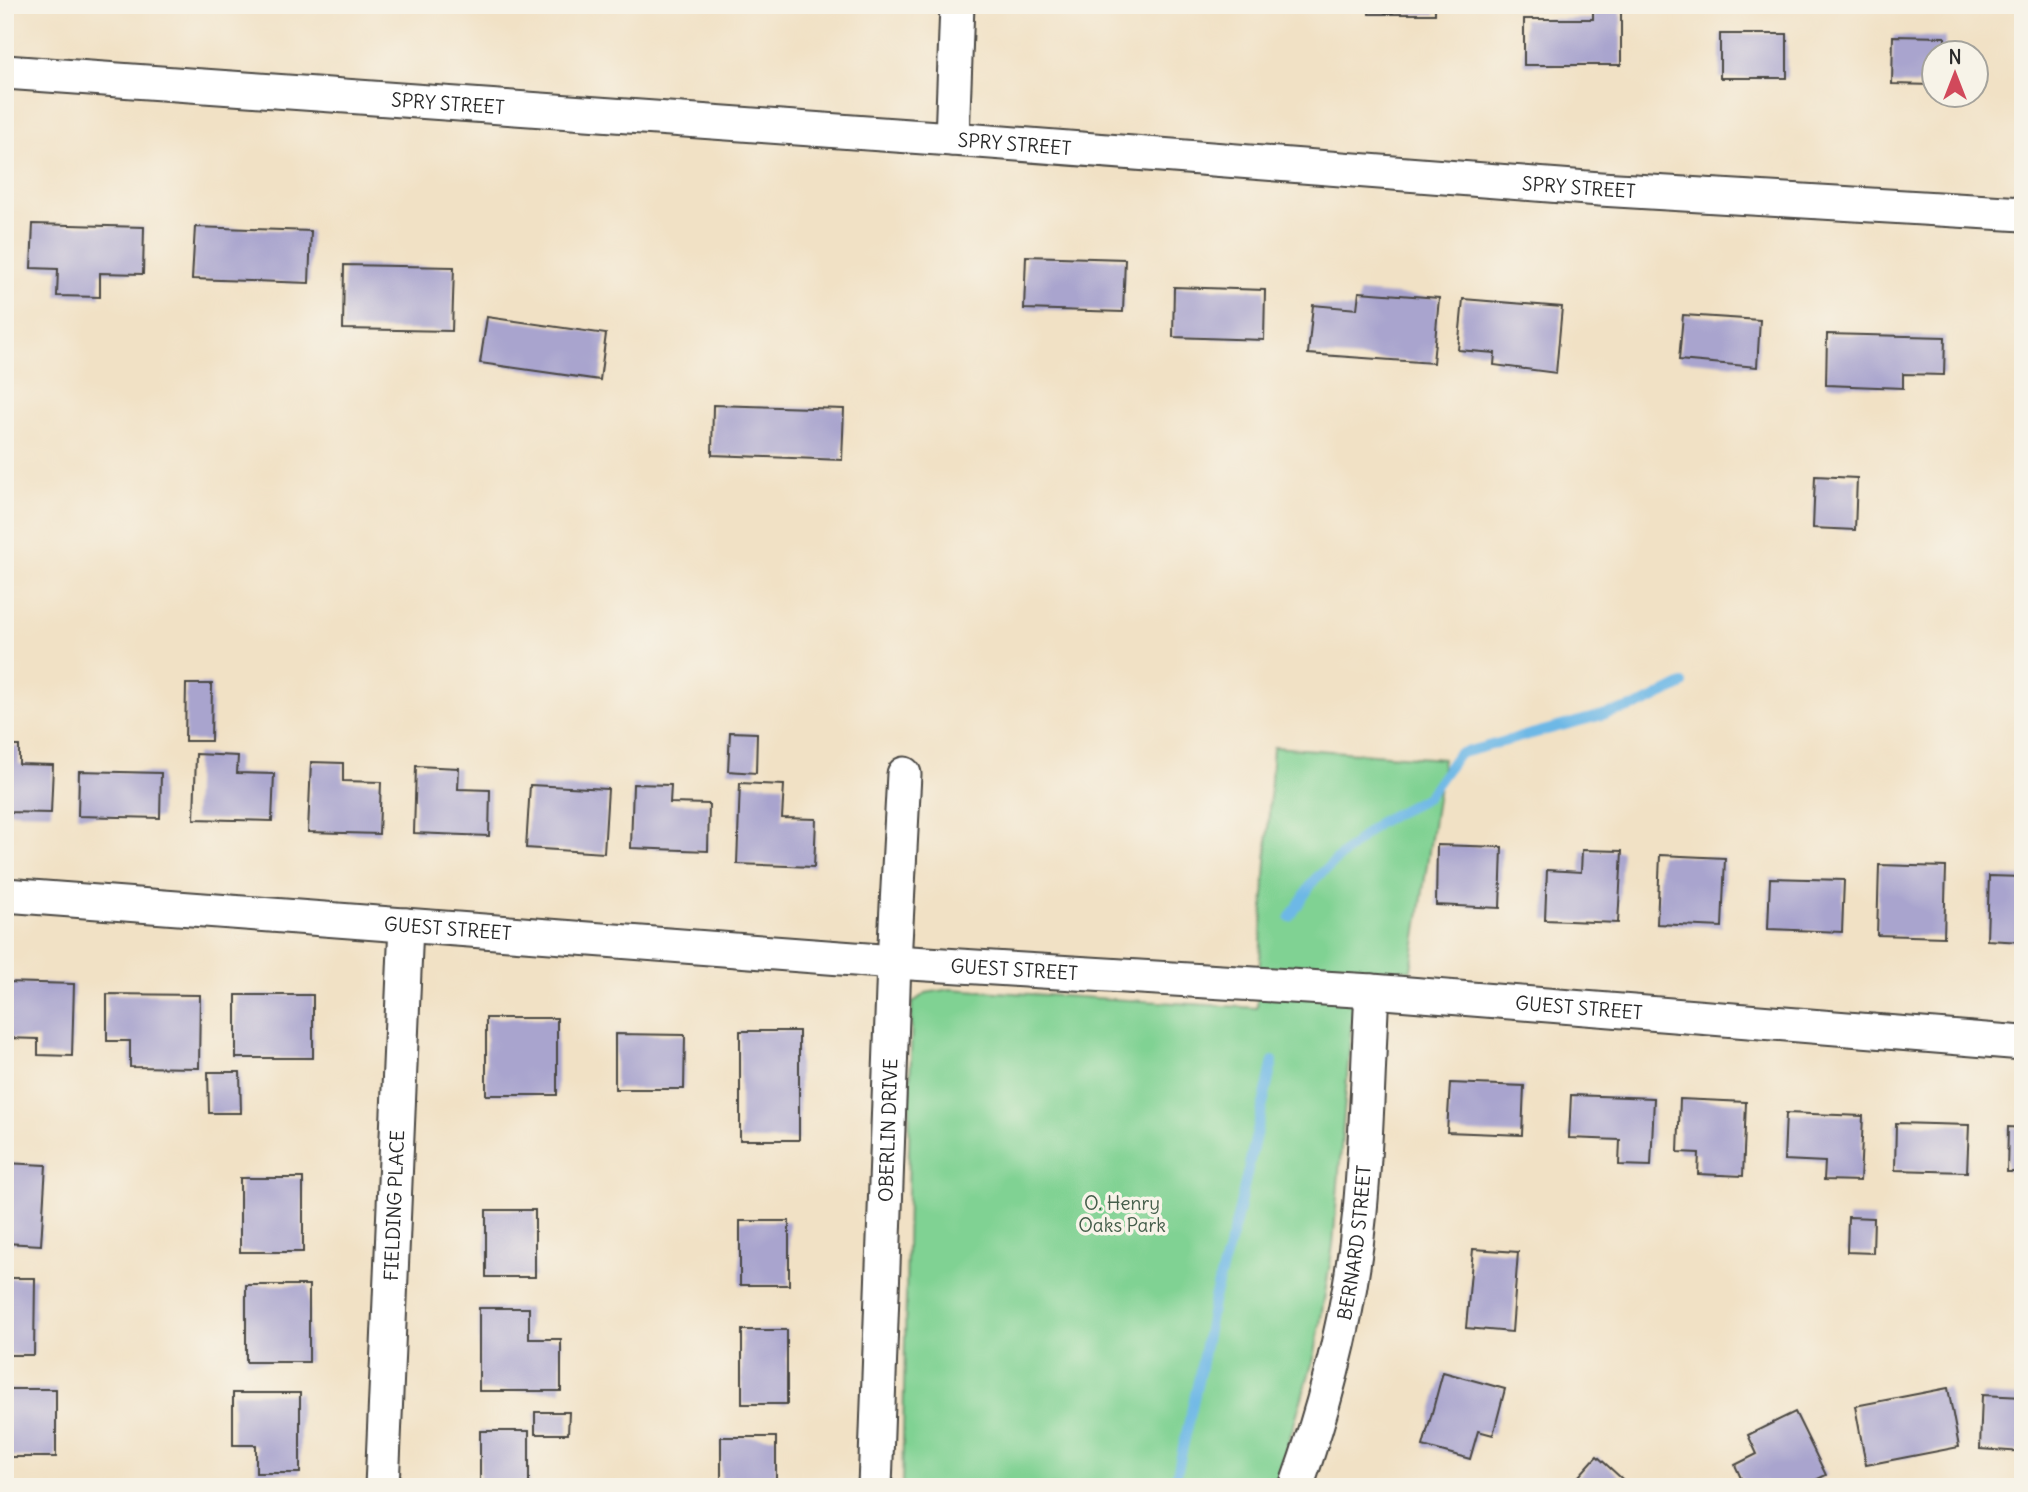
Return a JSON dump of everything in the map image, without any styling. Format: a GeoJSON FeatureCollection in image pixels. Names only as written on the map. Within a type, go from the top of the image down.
{"type":"FeatureCollection","features":[{"type":"Feature","properties":{"kind":"street"},"geometry":{"type":"LineString","coordinates":[[952,139],[957,5]]}},
{"type":"Feature","properties":{"kind":"street","name":"SPRY STREET"},"geometry":{"type":"LineString","coordinates":[[5,72],[952,139],[1585,188],[2023,214]]}},
{"type":"Feature","properties":{"kind":"street","name":"OBERLIN DRIVE"},"geometry":{"type":"LineString","coordinates":[[875,1487],[894,962],[904,774]]}},
{"type":"Feature","properties":{"kind":"street","name":"GUEST STREET"},"geometry":{"type":"LineString","coordinates":[[5,895],[894,962],[1372,992],[2023,1043]]}},
{"type":"Feature","properties":{"kind":"street","name":"FIELDING PLACE"},"geometry":{"type":"LineString","coordinates":[[382,1487],[406,925]]}},
{"type":"Feature","properties":{"kind":"street","name":"BERNARD STREET"},"geometry":{"type":"LineString","coordinates":[[1296,1487],[1317,1429],[1342,1334],[1360,1212],[1372,992]]}},
{"type":"Feature","properties":{"kind":"green space","name":"O. Henry Oaks Park"},"geometry":{"type":"Polygon","coordinates":[[[1273,747],[1443,759],[1411,970],[1356,969],[1333,1245],[1315,1354],[1275,1487],[902,1487],[912,1003],[926,993],[950,989],[1257,1008],[1273,747]]]}},
{"type":"Feature","properties":{"kind":"building"},"geometry":{"type":"Polygon","coordinates":[[[1369,5],[1435,5],[1435,14],[1369,14],[1369,5]]]}},
{"type":"Feature","properties":{"kind":"building"},"geometry":{"type":"Polygon","coordinates":[[[1593,6],[1621,6],[1621,65],[1524,65],[1524,19],[1593,19],[1593,6]]]}},
{"type":"Feature","properties":{"kind":"building"},"geometry":{"type":"Polygon","coordinates":[[[1720,34],[1787,34],[1787,78],[1720,78],[1720,34]]]}},
{"type":"Feature","properties":{"kind":"building"},"geometry":{"type":"Polygon","coordinates":[[[1893,36],[1945,37],[1920,38],[1920,85],[1892,84],[1893,36]]]}},
{"type":"Feature","properties":{"kind":"building"},"geometry":{"type":"Polygon","coordinates":[[[33,224],[144,227],[143,274],[100,273],[100,297],[57,296],[58,269],[31,268],[33,224]]]}},
{"type":"Feature","properties":{"kind":"building"},"geometry":{"type":"Polygon","coordinates":[[[195,227],[311,231],[309,283],[192,279],[195,227]]]}},
{"type":"Feature","properties":{"kind":"building"},"geometry":{"type":"Polygon","coordinates":[[[1026,256],[1125,259],[1123,312],[1024,309],[1026,256]]]}},
{"type":"Feature","properties":{"kind":"building"},"geometry":{"type":"Polygon","coordinates":[[[344,265],[454,267],[452,331],[343,329],[344,265]]]}},
{"type":"Feature","properties":{"kind":"building"},"geometry":{"type":"Polygon","coordinates":[[[1174,287],[1265,290],[1264,340],[1173,337],[1174,287]]]}},
{"type":"Feature","properties":{"kind":"building"},"geometry":{"type":"Polygon","coordinates":[[[1359,292],[1439,298],[1433,363],[1308,354],[1313,305],[1357,309],[1359,292]]]}},
{"type":"Feature","properties":{"kind":"building"},"geometry":{"type":"Polygon","coordinates":[[[1463,299],[1562,307],[1556,373],[1494,365],[1495,353],[1458,350],[1463,299]]]}},
{"type":"Feature","properties":{"kind":"building"},"geometry":{"type":"Polygon","coordinates":[[[1683,315],[1760,320],[1757,367],[1679,360],[1683,315]]]}},
{"type":"Feature","properties":{"kind":"building"},"geometry":{"type":"Polygon","coordinates":[[[487,317],[606,334],[600,380],[480,363],[487,317]]]}},
{"type":"Feature","properties":{"kind":"building"},"geometry":{"type":"Polygon","coordinates":[[[1827,334],[1945,337],[1944,375],[1903,374],[1903,388],[1826,385],[1827,334]]]}},
{"type":"Feature","properties":{"kind":"building"},"geometry":{"type":"Polygon","coordinates":[[[713,405],[844,409],[842,460],[712,455],[713,405]]]}},
{"type":"Feature","properties":{"kind":"building"},"geometry":{"type":"Polygon","coordinates":[[[1815,476],[1857,478],[1855,530],[1813,528],[1815,476]]]}},
{"type":"Feature","properties":{"kind":"building"},"geometry":{"type":"Polygon","coordinates":[[[186,684],[212,684],[211,741],[185,741],[186,684]]]}},
{"type":"Feature","properties":{"kind":"building"},"geometry":{"type":"Polygon","coordinates":[[[730,732],[757,733],[756,773],[728,771],[730,732]]]}},
{"type":"Feature","properties":{"kind":"building"},"geometry":{"type":"Polygon","coordinates":[[[5,746],[19,746],[19,764],[53,765],[51,813],[5,812],[5,746]]]}},
{"type":"Feature","properties":{"kind":"building"},"geometry":{"type":"Polygon","coordinates":[[[196,754],[238,756],[237,773],[274,774],[272,821],[194,819],[196,754]]]}},
{"type":"Feature","properties":{"kind":"building"},"geometry":{"type":"Polygon","coordinates":[[[311,762],[343,763],[343,781],[381,782],[379,834],[308,832],[311,762]]]}},
{"type":"Feature","properties":{"kind":"building"},"geometry":{"type":"Polygon","coordinates":[[[416,766],[459,768],[458,789],[490,790],[489,836],[414,833],[416,766]]]}},
{"type":"Feature","properties":{"kind":"building"},"geometry":{"type":"Polygon","coordinates":[[[79,771],[161,773],[160,818],[78,816],[79,771]]]}},
{"type":"Feature","properties":{"kind":"building"},"geometry":{"type":"Polygon","coordinates":[[[740,783],[784,785],[782,818],[816,819],[814,867],[737,864],[740,783]]]}},
{"type":"Feature","properties":{"kind":"building"},"geometry":{"type":"Polygon","coordinates":[[[633,784],[671,785],[670,803],[709,804],[708,851],[631,848],[633,784]]]}},
{"type":"Feature","properties":{"kind":"building"},"geometry":{"type":"Polygon","coordinates":[[[530,785],[608,789],[604,853],[526,848],[530,785]]]}},
{"type":"Feature","properties":{"kind":"building"},"geometry":{"type":"Polygon","coordinates":[[[1437,845],[1502,847],[1500,908],[1436,905],[1437,845]]]}},
{"type":"Feature","properties":{"kind":"building"},"geometry":{"type":"Polygon","coordinates":[[[1582,850],[1622,851],[1618,923],[1545,920],[1547,870],[1581,872],[1582,850]]]}},
{"type":"Feature","properties":{"kind":"building"},"geometry":{"type":"Polygon","coordinates":[[[1660,855],[1725,858],[1722,927],[1657,924],[1660,855]]]}},
{"type":"Feature","properties":{"kind":"building"},"geometry":{"type":"Polygon","coordinates":[[[1879,865],[1946,867],[1944,937],[1877,935],[1879,865]]]}},
{"type":"Feature","properties":{"kind":"building"},"geometry":{"type":"Polygon","coordinates":[[[1989,876],[2023,877],[2023,942],[1987,940],[1989,876]]]}},
{"type":"Feature","properties":{"kind":"building"},"geometry":{"type":"Polygon","coordinates":[[[1770,878],[1844,880],[1842,932],[1768,929],[1770,878]]]}},
{"type":"Feature","properties":{"kind":"building"},"geometry":{"type":"Polygon","coordinates":[[[5,982],[74,984],[72,1056],[38,1055],[38,1039],[5,1038],[5,982]]]}},
{"type":"Feature","properties":{"kind":"building"},"geometry":{"type":"Polygon","coordinates":[[[107,994],[200,995],[199,1068],[130,1067],[130,1041],[107,1041],[107,994]]]}},
{"type":"Feature","properties":{"kind":"building"},"geometry":{"type":"Polygon","coordinates":[[[236,995],[313,995],[313,1058],[236,1058],[236,995]]]}},
{"type":"Feature","properties":{"kind":"building"},"geometry":{"type":"Polygon","coordinates":[[[486,1018],[557,1018],[557,1095],[486,1095],[486,1018]]]}},
{"type":"Feature","properties":{"kind":"building"},"geometry":{"type":"Polygon","coordinates":[[[740,1031],[799,1031],[799,1140],[740,1140],[740,1031]]]}},
{"type":"Feature","properties":{"kind":"building"},"geometry":{"type":"Polygon","coordinates":[[[615,1034],[685,1035],[684,1089],[615,1089],[615,1034]]]}},
{"type":"Feature","properties":{"kind":"building"},"geometry":{"type":"Polygon","coordinates":[[[208,1072],[240,1072],[241,1113],[209,1113],[208,1072]]]}},
{"type":"Feature","properties":{"kind":"building"},"geometry":{"type":"Polygon","coordinates":[[[1450,1083],[1524,1086],[1522,1135],[1447,1132],[1450,1083]]]}},
{"type":"Feature","properties":{"kind":"building"},"geometry":{"type":"Polygon","coordinates":[[[1571,1095],[1654,1098],[1651,1166],[1619,1165],[1620,1140],[1569,1138],[1571,1095]]]}},
{"type":"Feature","properties":{"kind":"building"},"geometry":{"type":"Polygon","coordinates":[[[1680,1099],[1746,1102],[1743,1176],[1698,1174],[1699,1153],[1678,1152],[1680,1099]]]}},
{"type":"Feature","properties":{"kind":"building"},"geometry":{"type":"Polygon","coordinates":[[[1786,1113],[1863,1116],[1860,1181],[1824,1180],[1825,1162],[1784,1160],[1786,1113]]]}},
{"type":"Feature","properties":{"kind":"building"},"geometry":{"type":"Polygon","coordinates":[[[1896,1123],[1969,1125],[1967,1172],[1895,1170],[1896,1123]]]}},
{"type":"Feature","properties":{"kind":"building"},"geometry":{"type":"Polygon","coordinates":[[[2008,1127],[2023,1128],[2023,1172],[2007,1172],[2008,1127]]]}},
{"type":"Feature","properties":{"kind":"building"},"geometry":{"type":"Polygon","coordinates":[[[5,1163],[46,1165],[41,1245],[5,1243],[5,1163]]]}},
{"type":"Feature","properties":{"kind":"building"},"geometry":{"type":"Polygon","coordinates":[[[240,1178],[303,1178],[303,1252],[240,1252],[240,1178]]]}},
{"type":"Feature","properties":{"kind":"building"},"geometry":{"type":"Polygon","coordinates":[[[486,1210],[535,1210],[535,1277],[486,1277],[486,1210]]]}},
{"type":"Feature","properties":{"kind":"building"},"geometry":{"type":"Polygon","coordinates":[[[1848,1217],[1874,1218],[1873,1253],[1847,1252],[1848,1217]]]}},
{"type":"Feature","properties":{"kind":"building"},"geometry":{"type":"Polygon","coordinates":[[[740,1221],[789,1221],[789,1285],[740,1285],[740,1221]]]}},
{"type":"Feature","properties":{"kind":"building"},"geometry":{"type":"Polygon","coordinates":[[[1473,1249],[1518,1252],[1512,1332],[1466,1328],[1473,1249]]]}},
{"type":"Feature","properties":{"kind":"building"},"geometry":{"type":"Polygon","coordinates":[[[5,1278],[35,1278],[34,1355],[5,1355],[5,1278]]]}},
{"type":"Feature","properties":{"kind":"building"},"geometry":{"type":"Polygon","coordinates":[[[246,1285],[309,1285],[309,1362],[246,1362],[246,1285]]]}},
{"type":"Feature","properties":{"kind":"building"},"geometry":{"type":"Polygon","coordinates":[[[479,1308],[529,1308],[529,1339],[561,1339],[561,1391],[479,1391],[479,1308]]]}},
{"type":"Feature","properties":{"kind":"building"},"geometry":{"type":"Polygon","coordinates":[[[742,1330],[787,1330],[787,1404],[742,1404],[742,1330]]]}},
{"type":"Feature","properties":{"kind":"building"},"geometry":{"type":"Polygon","coordinates":[[[1443,1372],[1505,1389],[1493,1435],[1478,1431],[1470,1459],[1423,1446],[1443,1372]]]}},
{"type":"Feature","properties":{"kind":"building"},"geometry":{"type":"Polygon","coordinates":[[[1948,1388],[1959,1447],[1866,1465],[1855,1406],[1948,1388]]]}},
{"type":"Feature","properties":{"kind":"building"},"geometry":{"type":"Polygon","coordinates":[[[5,1389],[56,1389],[56,1457],[5,1457],[5,1389]]]}},
{"type":"Feature","properties":{"kind":"building"},"geometry":{"type":"Polygon","coordinates":[[[233,1393],[300,1393],[300,1473],[256,1473],[256,1445],[233,1445],[233,1393]]]}},
{"type":"Feature","properties":{"kind":"building"},"geometry":{"type":"Polygon","coordinates":[[[1982,1395],[2023,1397],[2023,1452],[1980,1449],[1982,1395]]]}},
{"type":"Feature","properties":{"kind":"building"},"geometry":{"type":"Polygon","coordinates":[[[535,1412],[569,1412],[568,1434],[535,1434],[535,1412]]]}},
{"type":"Feature","properties":{"kind":"building"},"geometry":{"type":"Polygon","coordinates":[[[1795,1412],[1826,1475],[1801,1487],[1745,1487],[1735,1465],[1757,1454],[1748,1435],[1795,1412]]]}},
{"type":"Feature","properties":{"kind":"building"},"geometry":{"type":"Polygon","coordinates":[[[480,1431],[529,1431],[529,1487],[480,1487],[480,1431]]]}},
{"type":"Feature","properties":{"kind":"building"},"geometry":{"type":"Polygon","coordinates":[[[721,1437],[776,1437],[776,1487],[721,1487],[721,1437]]]}},
{"type":"Feature","properties":{"kind":"building"},"geometry":{"type":"Polygon","coordinates":[[[1597,1456],[1631,1487],[1569,1487],[1597,1456]]]}},
{"type":"Feature","properties":{"kind":"building"},"geometry":{"type":"Polygon","coordinates":[[[1405,1480],[1424,1486],[1424,1487],[1402,1487],[1405,1480]]]}},
{"type":"Feature","properties":{"kind":"waterway"},"geometry":{"type":"LineString","coordinates":[[1290,917],[1315,879],[1378,823],[1427,797],[1458,754],[1643,704],[1683,684]]}},
{"type":"Feature","properties":{"kind":"waterway"},"geometry":{"type":"LineString","coordinates":[[1174,1487],[1214,1298],[1236,1222],[1273,1061]]}}]}
